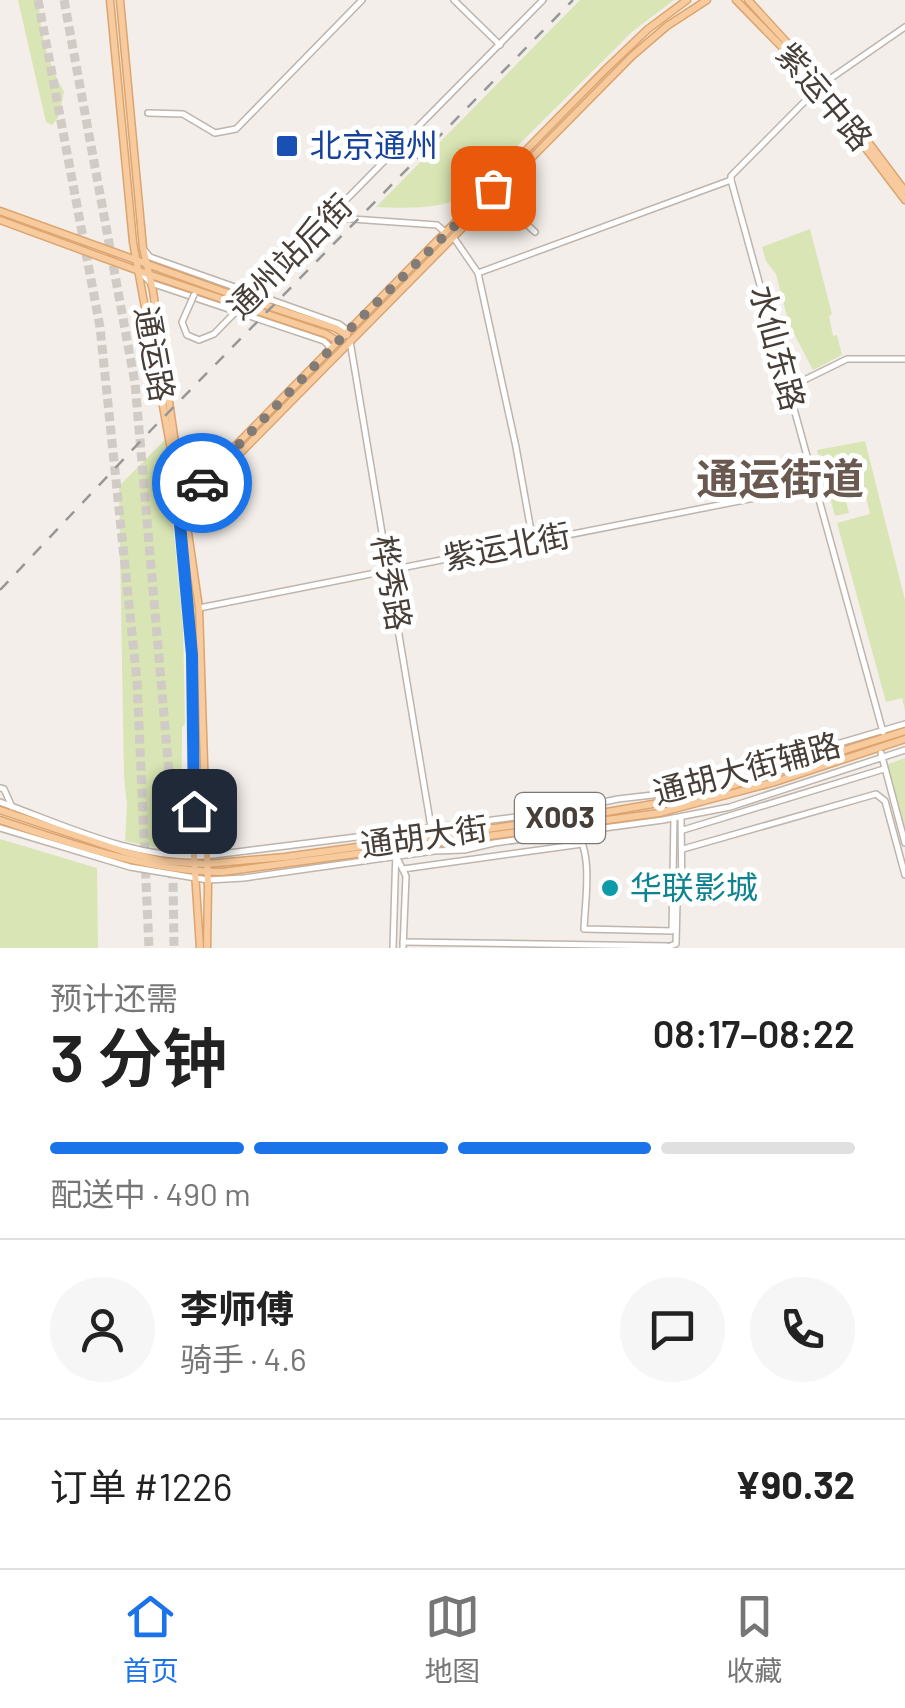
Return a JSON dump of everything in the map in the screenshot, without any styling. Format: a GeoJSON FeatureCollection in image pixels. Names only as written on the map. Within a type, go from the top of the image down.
{"type":"FeatureCollection","features":[{"type":"Feature","properties":{"kind":"main road","name":"通运路"},"geometry":{"type":"LineString","coordinates":[[110,0],[137,261],[199,608],[206,868],[203,948]]}},
{"type":"Feature","properties":{"kind":"main road","name":"通运路"},"geometry":{"type":"LineString","coordinates":[[120,0],[144,248],[181,503],[192,655],[196,868],[203,948]]}},
{"type":"Feature","properties":{"kind":"main road"},"geometry":{"type":"LineString","coordinates":[[450,236],[606,69],[686,0]]}},
{"type":"Feature","properties":{"kind":"main road"},"geometry":{"type":"LineString","coordinates":[[181,503],[648,41],[707,0]]}},
{"type":"Feature","properties":{"kind":"main road","name":"紫运中路"},"geometry":{"type":"LineString","coordinates":[[736,0],[822,84],[905,200]]}},
{"type":"Feature","properties":{"kind":"main road","name":"紫运中路"},"geometry":{"type":"LineString","coordinates":[[748,0],[822,84],[905,191]]}},
{"type":"Feature","properties":{"kind":"main road"},"geometry":{"type":"LineString","coordinates":[[0,211],[348,335]]}},
{"type":"Feature","properties":{"kind":"main road"},"geometry":{"type":"LineString","coordinates":[[0,220],[139,271],[150,279],[326,334],[337,342]]}},
{"type":"Feature","properties":{"kind":"main road"},"geometry":{"type":"LineString","coordinates":[[181,503],[348,335]]}},
{"type":"Feature","properties":{"kind":"main road","name":"通胡大街"},"geometry":{"type":"LineString","coordinates":[[0,820],[128,860],[196,868],[286,865],[396,853],[689,806],[882,743],[905,727]]}},
{"type":"Feature","properties":{"kind":"main road","name":"通胡大街"},"geometry":{"type":"LineString","coordinates":[[206,868],[699,796],[882,743],[905,740]]}},
{"type":"Feature","properties":{"kind":"main road","name":"通胡大街"},"geometry":{"type":"LineString","coordinates":[[0,806],[128,853],[196,868]]}},
{"type":"Feature","properties":{"kind":"street"},"geometry":{"type":"LineString","coordinates":[[148,113],[183,114],[215,133],[236,129],[362,0]]}},
{"type":"Feature","properties":{"kind":"street"},"geometry":{"type":"LineString","coordinates":[[454,0],[500,45]]}},
{"type":"Feature","properties":{"kind":"street","name":"通州站后街"},"geometry":{"type":"LineString","coordinates":[[194,296],[182,322],[187,335],[200,340],[214,334],[543,0]]}},
{"type":"Feature","properties":{"kind":"street"},"geometry":{"type":"LineString","coordinates":[[478,272],[731,180],[822,84],[905,27]]}},
{"type":"Feature","properties":{"kind":"street","name":"水仙东路"},"geometry":{"type":"LineString","coordinates":[[731,180],[815,486],[905,843]]}},
{"type":"Feature","properties":{"kind":"street"},"geometry":{"type":"LineString","coordinates":[[494,195],[535,232]]}},
{"type":"Feature","properties":{"kind":"street"},"geometry":{"type":"LineString","coordinates":[[338,218],[437,226],[450,236],[478,272],[533,542]]}},
{"type":"Feature","properties":{"kind":"street"},"geometry":{"type":"LineString","coordinates":[[144,248],[150,257],[340,324],[348,335]]}},
{"type":"Feature","properties":{"kind":"street"},"geometry":{"type":"LineString","coordinates":[[150,279],[324,341],[328,352]]}},
{"type":"Feature","properties":{"kind":"street","name":"桦秀路"},"geometry":{"type":"LineString","coordinates":[[348,335],[431,826]]}},
{"type":"Feature","properties":{"kind":"street"},"geometry":{"type":"LineString","coordinates":[[788,388],[847,358],[905,358]]}},
{"type":"Feature","properties":{"kind":"street","name":"紫运北街"},"geometry":{"type":"LineString","coordinates":[[199,608],[815,486]]}},
{"type":"Feature","properties":{"kind":"street","name":"通胡大街辅路"},"geometry":{"type":"LineString","coordinates":[[396,853],[464,850],[684,818],[760,798],[882,743]]}},
{"type":"Feature","properties":{"kind":"street","name":"通胡大街辅路"},"geometry":{"type":"LineString","coordinates":[[0,828],[130,866],[206,868],[431,826],[556,812],[618,798],[638,799],[882,743],[905,750]]}},
{"type":"Feature","properties":{"kind":"street"},"geometry":{"type":"LineString","coordinates":[[683,830],[884,768]]}},
{"type":"Feature","properties":{"kind":"street"},"geometry":{"type":"LineString","coordinates":[[0,788],[13,811]]}},
{"type":"Feature","properties":{"kind":"street"},"geometry":{"type":"LineString","coordinates":[[683,849],[876,794],[884,801],[905,875]]}},
{"type":"Feature","properties":{"kind":"street"},"geometry":{"type":"LineString","coordinates":[[396,853],[403,869],[403,945],[679,946],[683,830],[689,806]]}},
{"type":"Feature","properties":{"kind":"street"},"geometry":{"type":"LineString","coordinates":[[572,824],[585,857],[584,930],[672,931],[674,818],[659,812]]}},
{"type":"Feature","properties":{"kind":"street"},"geometry":{"type":"LineString","coordinates":[[403,869],[582,844]]}},
{"type":"Feature","properties":{"kind":"street"},"geometry":{"type":"LineString","coordinates":[[393,948],[396,853]]}},
{"type":"Feature","properties":{"kind":"green space"},"geometry":{"type":"Polygon","coordinates":[[[18,0],[39,0],[46,48],[64,92],[58,118],[52,125],[46,122],[18,0]]]}},
{"type":"Feature","properties":{"kind":"green space"},"geometry":{"type":"Polygon","coordinates":[[[580,0],[674,0],[633,31],[467,196],[433,206],[376,207],[580,0]]]}},
{"type":"Feature","properties":{"kind":"green space"},"geometry":{"type":"Polygon","coordinates":[[[810,229],[832,314],[829,316],[833,336],[837,335],[842,355],[813,370],[789,324],[776,274],[762,247],[810,229]]]}},
{"type":"Feature","properties":{"kind":"green space"},"geometry":{"type":"Polygon","coordinates":[[[165,440],[183,627],[185,724],[181,846],[162,849],[125,841],[119,486],[165,440]]]}},
{"type":"Feature","properties":{"kind":"green space"},"geometry":{"type":"Polygon","coordinates":[[[865,441],[905,600],[905,710],[902,698],[886,702],[837,523],[870,514],[865,491],[845,496],[849,513],[835,516],[817,450],[865,441]]]}},
{"type":"Feature","properties":{"kind":"green space"},"geometry":{"type":"Polygon","coordinates":[[[905,758],[905,832],[886,765],[905,758]]]}},
{"type":"Feature","properties":{"kind":"green space"},"geometry":{"type":"Polygon","coordinates":[[[0,839],[97,868],[98,948],[0,948],[0,839]]]}},
{"type":"Feature","properties":{"kind":"tunnel"},"geometry":{"type":"LineString","coordinates":[[38,0],[100,327],[137,681],[149,948]]}},
{"type":"Feature","properties":{"kind":"tunnel"},"geometry":{"type":"LineString","coordinates":[[64,0],[135,383],[172,807],[174,948]]}},
{"type":"Feature","properties":{"kind":"railway"},"geometry":{"type":"LineString","coordinates":[[0,590],[154,427],[573,0]]}},
{"type":"Feature","properties":{"kind":"way so far"},"geometry":{"type":"LineString","coordinates":[[202,483],[493,188]]}},
{"type":"Feature","properties":{"kind":"place","name":"北京通州"},"geometry":{"type":"Point","coordinates":[287,146]}},
{"type":"Feature","properties":{"kind":"place","name":"华联影城"},"geometry":{"type":"Point","coordinates":[610,888]}},
{"type":"Feature","properties":{"kind":"district","name":"通运街道"},"geometry":{"type":"Point","coordinates":[780,479]}},
{"type":"Feature","properties":{"kind":"route"},"geometry":{"type":"LineString","coordinates":[[194,811],[192,655],[178,502],[202,483]]}}]}
